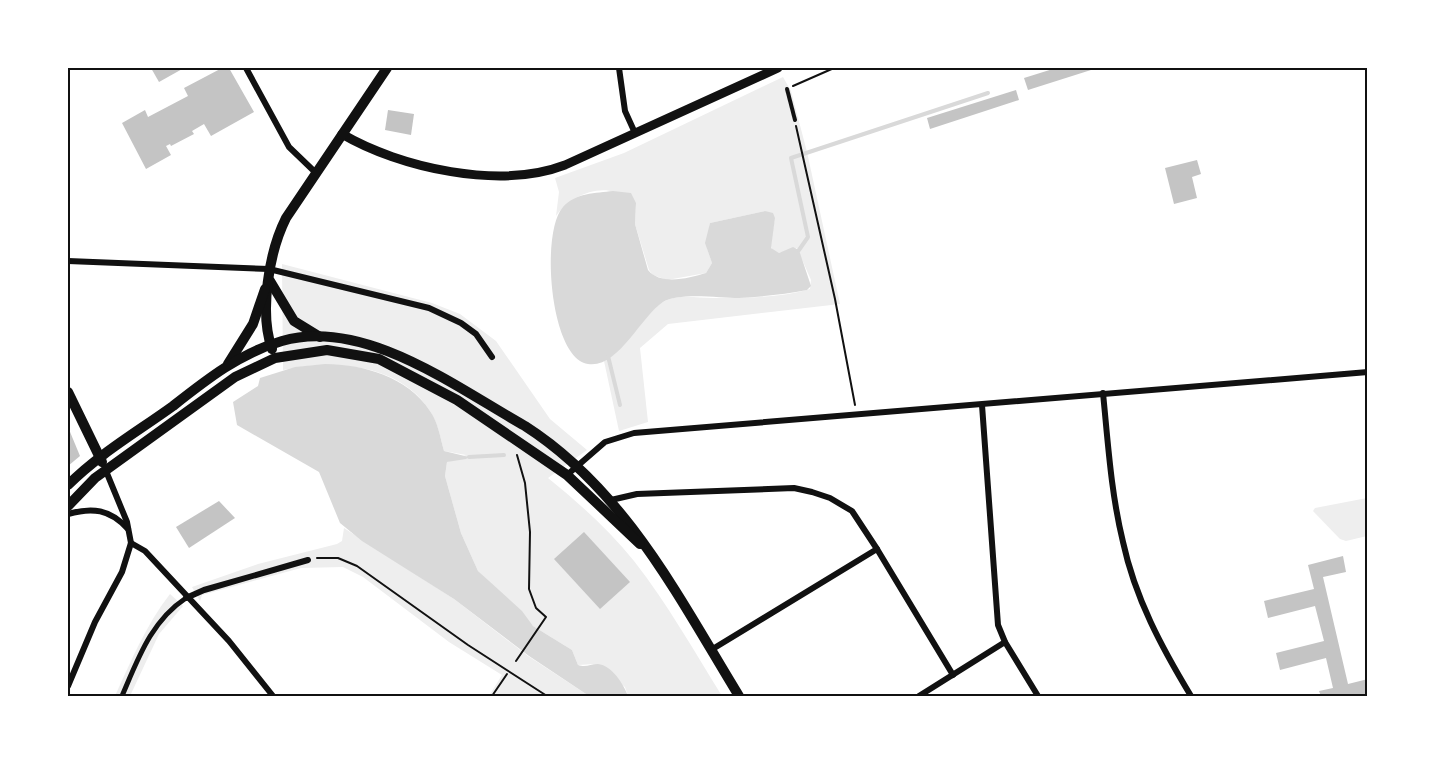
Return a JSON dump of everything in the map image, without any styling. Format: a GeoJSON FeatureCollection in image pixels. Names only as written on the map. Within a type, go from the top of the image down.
{"type":"FeatureCollection","features":[{"type":"Feature","properties":{"kind":"main road"},"geometry":{"type":"LineString","coordinates":[[227,366],[252,324],[269,273],[278,234],[286,218],[387,68]]}},
{"type":"Feature","properties":{"kind":"main road"},"geometry":{"type":"LineString","coordinates":[[269,273],[294,321],[320,337]]}},
{"type":"Feature","properties":{"kind":"main road"},"geometry":{"type":"LineString","coordinates":[[269,273],[270,345],[275,358]]}},
{"type":"Feature","properties":{"kind":"main road"},"geometry":{"type":"LineString","coordinates":[[68,485],[99,457],[227,366],[270,345],[301,337],[320,337],[372,346],[418,366],[525,426],[576,465],[611,500],[653,557],[739,696]]}},
{"type":"Feature","properties":{"kind":"main road"},"geometry":{"type":"LineString","coordinates":[[68,506],[84,487],[146,443],[210,393],[244,372],[275,358],[327,350],[379,359],[457,400],[567,475],[653,557]]}},
{"type":"Feature","properties":{"kind":"main road"},"geometry":{"type":"LineString","coordinates":[[68,392],[106,471]]}},
{"type":"Feature","properties":{"kind":"street"},"geometry":{"type":"LineString","coordinates":[[246,68],[289,147],[316,173]]}},
{"type":"Feature","properties":{"kind":"street"},"geometry":{"type":"LineString","coordinates":[[619,68],[625,111],[635,133]]}},
{"type":"Feature","properties":{"kind":"street"},"geometry":{"type":"LineString","coordinates":[[342,134],[368,149],[403,161],[454,171],[507,176],[553,170],[778,68]]}},
{"type":"Feature","properties":{"kind":"street"},"geometry":{"type":"LineString","coordinates":[[68,261],[269,273],[429,308],[461,323],[476,334],[492,357]]}},
{"type":"Feature","properties":{"kind":"street"},"geometry":{"type":"LineString","coordinates":[[567,475],[604,442],[634,433],[1368,372]]}},
{"type":"Feature","properties":{"kind":"street"},"geometry":{"type":"LineString","coordinates":[[1103,393],[1114,497],[1129,566],[1162,645],[1191,696]]}},
{"type":"Feature","properties":{"kind":"street"},"geometry":{"type":"LineString","coordinates":[[982,405],[998,625],[1005,642],[1038,696]]}},
{"type":"Feature","properties":{"kind":"street"},"geometry":{"type":"LineString","coordinates":[[68,686],[95,622],[122,572],[131,543],[130,532],[106,471]]}},
{"type":"Feature","properties":{"kind":"street"},"geometry":{"type":"LineString","coordinates":[[611,500],[637,494],[794,488],[830,498],[852,511],[953,675]]}},
{"type":"Feature","properties":{"kind":"street"},"geometry":{"type":"LineString","coordinates":[[68,514],[94,509],[106,512],[114,516],[130,532]]}},
{"type":"Feature","properties":{"kind":"street"},"geometry":{"type":"LineString","coordinates":[[131,543],[145,551],[186,598],[229,641],[273,696]]}},
{"type":"Feature","properties":{"kind":"street"},"geometry":{"type":"LineString","coordinates":[[711,650],[877,549]]}},
{"type":"Feature","properties":{"kind":"street"},"geometry":{"type":"LineString","coordinates":[[122,696],[155,627],[166,612],[186,598],[204,590],[308,560]]}},
{"type":"Feature","properties":{"kind":"street"},"geometry":{"type":"LineString","coordinates":[[919,696],[1005,642]]}},
{"type":"Feature","properties":{"kind":"lane"},"geometry":{"type":"LineString","coordinates":[[787,89],[795,120]]}},
{"type":"Feature","properties":{"kind":"path"},"geometry":{"type":"LineString","coordinates":[[787,89],[834,68]]}},
{"type":"Feature","properties":{"kind":"path"},"geometry":{"type":"LineString","coordinates":[[795,120],[856,414]]}},
{"type":"Feature","properties":{"kind":"path"},"geometry":{"type":"LineString","coordinates":[[516,452],[525,483],[530,532],[529,589],[536,608],[546,617],[516,661]]}},
{"type":"Feature","properties":{"kind":"path"},"geometry":{"type":"LineString","coordinates":[[308,560],[329,557],[357,566],[468,645],[547,696]]}},
{"type":"Feature","properties":{"kind":"path"},"geometry":{"type":"LineString","coordinates":[[492,696],[507,674]]}},
{"type":"Feature","properties":{"kind":"shaded area"},"geometry":{"type":"Polygon","coordinates":[[[783,77],[791,91],[807,152],[840,304],[668,324],[640,348],[648,422],[619,431],[604,361],[621,347],[658,305],[678,297],[749,298],[787,294],[810,289],[811,280],[797,248],[779,253],[773,251],[770,245],[775,218],[765,211],[710,223],[707,248],[712,263],[706,273],[667,280],[653,275],[649,270],[635,224],[636,203],[615,192],[598,190],[574,199],[556,216],[559,192],[555,178],[624,153],[783,77]]]}},
{"type":"Feature","properties":{"kind":"shaded area"},"geometry":{"type":"Polygon","coordinates":[[[613,191],[631,193],[636,203],[635,224],[648,270],[660,278],[676,279],[706,273],[712,263],[705,243],[710,223],[765,211],[773,213],[775,218],[771,248],[779,253],[793,247],[799,250],[811,286],[807,290],[756,297],[689,296],[670,299],[655,309],[619,350],[609,358],[599,363],[588,364],[575,357],[565,341],[557,319],[551,266],[552,241],[556,221],[568,202],[586,194],[613,191]]]}},
{"type":"Feature","properties":{"kind":"shaded area"},"geometry":{"type":"Polygon","coordinates":[[[282,264],[432,303],[460,314],[496,341],[550,419],[587,450],[548,478],[593,517],[634,561],[669,610],[722,696],[628,696],[625,687],[595,664],[578,665],[572,650],[533,626],[478,571],[461,533],[445,476],[447,462],[466,455],[444,451],[433,416],[417,395],[401,383],[364,368],[322,365],[283,370],[282,264]]]}},
{"type":"Feature","properties":{"kind":"shaded area"},"geometry":{"type":"Polygon","coordinates":[[[325,364],[354,367],[384,375],[410,389],[421,399],[435,420],[444,451],[469,457],[447,462],[445,476],[461,533],[478,571],[522,611],[533,626],[572,650],[578,665],[603,665],[613,672],[628,696],[589,696],[529,656],[454,599],[362,541],[340,523],[319,472],[237,425],[233,402],[258,386],[260,378],[295,367],[325,364]]]}},
{"type":"Feature","properties":{"kind":"shaded area"},"geometry":{"type":"Polygon","coordinates":[[[1367,498],[1367,536],[1346,541],[1340,539],[1313,511],[1315,508],[1367,498]]]}},
{"type":"Feature","properties":{"kind":"shaded area"},"geometry":{"type":"Polygon","coordinates":[[[344,528],[454,599],[528,656],[589,696],[489,696],[502,675],[449,642],[363,577],[343,567],[301,568],[202,595],[200,601],[192,587],[258,564],[337,544],[342,541],[344,528]]]}},
{"type":"Feature","properties":{"kind":"shaded area"},"geometry":{"type":"Polygon","coordinates":[[[170,594],[183,606],[159,634],[130,696],[115,696],[146,631],[170,594]]]}},
{"type":"Feature","properties":{"kind":"building"},"geometry":{"type":"Polygon","coordinates":[[[151,68],[184,68],[159,82],[151,68]]]}},
{"type":"Feature","properties":{"kind":"building"},"geometry":{"type":"Polygon","coordinates":[[[222,68],[229,68],[254,112],[211,136],[204,124],[192,131],[194,134],[171,146],[170,144],[166,146],[171,155],[146,169],[122,123],[145,110],[148,117],[188,96],[184,88],[222,68]]]}},
{"type":"Feature","properties":{"kind":"building"},"geometry":{"type":"Polygon","coordinates":[[[1056,68],[1091,70],[1028,90],[1024,78],[1056,68]]]}},
{"type":"Feature","properties":{"kind":"building"},"geometry":{"type":"Polygon","coordinates":[[[1016,90],[1019,100],[930,129],[927,118],[1016,90]]]}},
{"type":"Feature","properties":{"kind":"building"},"geometry":{"type":"Polygon","coordinates":[[[388,110],[414,114],[411,135],[385,130],[388,110]]]}},
{"type":"Feature","properties":{"kind":"building"},"geometry":{"type":"Polygon","coordinates":[[[1197,160],[1201,174],[1192,177],[1197,198],[1174,204],[1165,168],[1197,160]]]}},
{"type":"Feature","properties":{"kind":"building"},"geometry":{"type":"Polygon","coordinates":[[[68,427],[80,456],[68,466],[68,427]]]}},
{"type":"Feature","properties":{"kind":"building"},"geometry":{"type":"Polygon","coordinates":[[[219,501],[235,518],[189,548],[176,527],[219,501]]]}},
{"type":"Feature","properties":{"kind":"building"},"geometry":{"type":"Polygon","coordinates":[[[584,532],[630,582],[600,609],[554,559],[584,532]]]}},
{"type":"Feature","properties":{"kind":"building"},"geometry":{"type":"Polygon","coordinates":[[[1343,556],[1346,572],[1323,577],[1348,684],[1368,679],[1368,696],[1321,696],[1319,691],[1333,688],[1326,658],[1280,670],[1276,653],[1324,641],[1315,606],[1268,618],[1264,601],[1314,589],[1308,565],[1343,556]]]}},
{"type":"Feature","properties":{"kind":"waterway"},"geometry":{"type":"LineString","coordinates":[[799,250],[808,237],[791,158],[988,93]]}},
{"type":"Feature","properties":{"kind":"waterway"},"geometry":{"type":"LineString","coordinates":[[608,356],[620,405]]}},
{"type":"Feature","properties":{"kind":"waterway"},"geometry":{"type":"LineString","coordinates":[[469,457],[504,455]]}}]}
